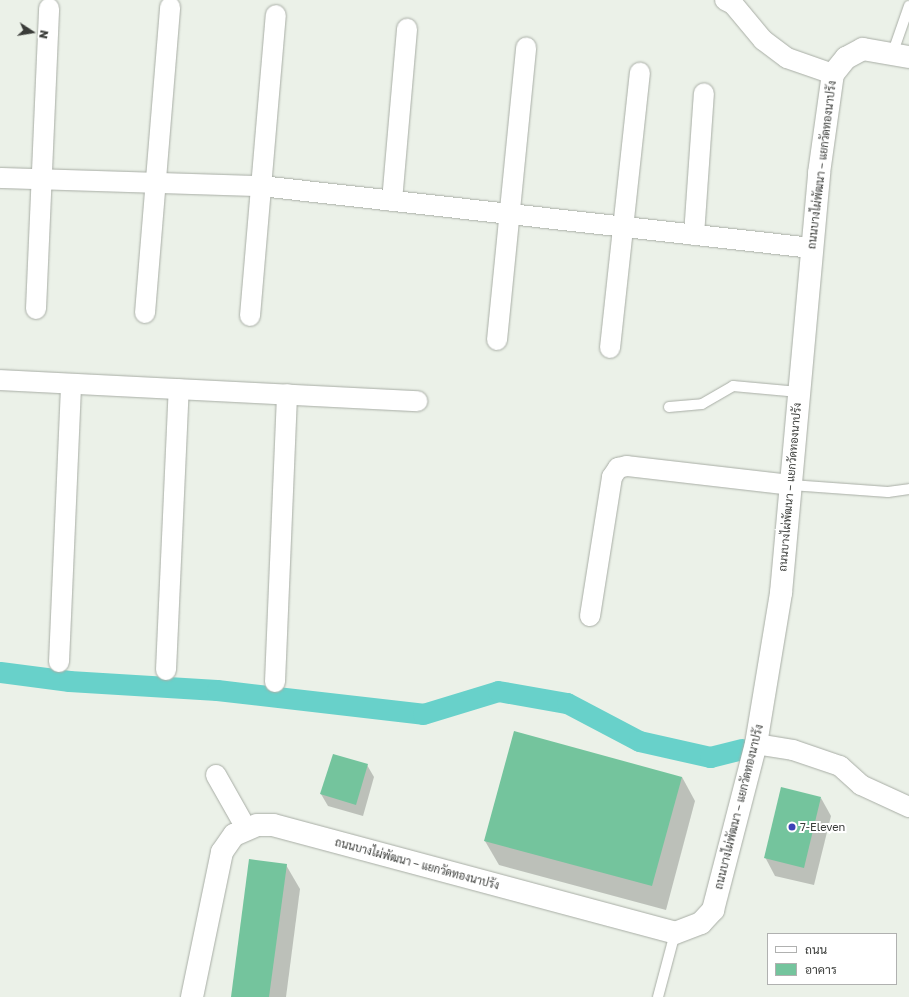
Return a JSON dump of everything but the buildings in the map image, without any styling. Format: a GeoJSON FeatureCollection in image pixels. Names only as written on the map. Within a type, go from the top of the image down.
{"type":"FeatureCollection","features":[{"type":"Feature","properties":{"kind":"street"},"geometry":{"type":"LineString","coordinates":[[725,0],[733,4],[763,40],[787,58],[833,74]]}},
{"type":"Feature","properties":{"kind":"street"},"geometry":{"type":"LineString","coordinates":[[145,313],[170,7]]}},
{"type":"Feature","properties":{"kind":"street"},"geometry":{"type":"LineString","coordinates":[[36,309],[50,8]]}},
{"type":"Feature","properties":{"kind":"street"},"geometry":{"type":"LineString","coordinates":[[250,316],[276,15]]}},
{"type":"Feature","properties":{"kind":"street"},"geometry":{"type":"LineString","coordinates":[[392,201],[407,30]]}},
{"type":"Feature","properties":{"kind":"street"},"geometry":{"type":"LineString","coordinates":[[497,340],[526,47]]}},
{"type":"Feature","properties":{"kind":"street","name":"ถนนบางไผ่พัฒนา – แยกวัดทองนาปรัง"},"geometry":{"type":"LineString","coordinates":[[192,997],[222,852],[234,835],[257,824],[274,825],[674,933],[701,923],[713,910],[756,744],[781,593],[812,248],[833,74],[846,58],[863,49],[901,55]]}},
{"type":"Feature","properties":{"kind":"street"},"geometry":{"type":"LineString","coordinates":[[610,348],[640,73]]}},
{"type":"Feature","properties":{"kind":"street"},"geometry":{"type":"LineString","coordinates":[[694,235],[704,93]]}},
{"type":"Feature","properties":{"kind":"street"},"geometry":{"type":"LineString","coordinates":[[0,178],[261,186],[812,248]]}},
{"type":"Feature","properties":{"kind":"street"},"geometry":{"type":"LineString","coordinates":[[0,380],[417,400]]}},
{"type":"Feature","properties":{"kind":"street"},"geometry":{"type":"LineString","coordinates":[[59,662],[71,384]]}},
{"type":"Feature","properties":{"kind":"street"},"geometry":{"type":"LineString","coordinates":[[166,670],[179,389]]}},
{"type":"Feature","properties":{"kind":"street"},"geometry":{"type":"LineString","coordinates":[[275,682],[287,394]]}},
{"type":"Feature","properties":{"kind":"street"},"geometry":{"type":"LineString","coordinates":[[590,616],[612,477],[618,468],[627,466],[790,485]]}},
{"type":"Feature","properties":{"kind":"street"},"geometry":{"type":"LineString","coordinates":[[756,744],[794,750],[840,766],[861,785],[908,804]]}},
{"type":"Feature","properties":{"kind":"street"},"geometry":{"type":"LineString","coordinates":[[216,775],[246,828]]}},
{"type":"Feature","properties":{"kind":"lane"},"geometry":{"type":"LineString","coordinates":[[901,55],[909,6]]}},
{"type":"Feature","properties":{"kind":"lane"},"geometry":{"type":"LineString","coordinates":[[669,407],[702,404],[733,386],[799,392]]}},
{"type":"Feature","properties":{"kind":"lane"},"geometry":{"type":"LineString","coordinates":[[790,485],[888,492],[909,489]]}},
{"type":"Feature","properties":{"kind":"lane"},"geometry":{"type":"LineString","coordinates":[[658,997],[674,933]]}},
{"type":"Feature","properties":{"kind":"waterway"},"geometry":{"type":"LineString","coordinates":[[0,672],[69,681],[217,690],[423,714],[498,691],[567,703],[639,741],[710,757],[742,749]]}},
{"type":"Feature","properties":{"kind":"place","name":"7-Eleven"},"geometry":{"type":"Point","coordinates":[792,827]}}]}
